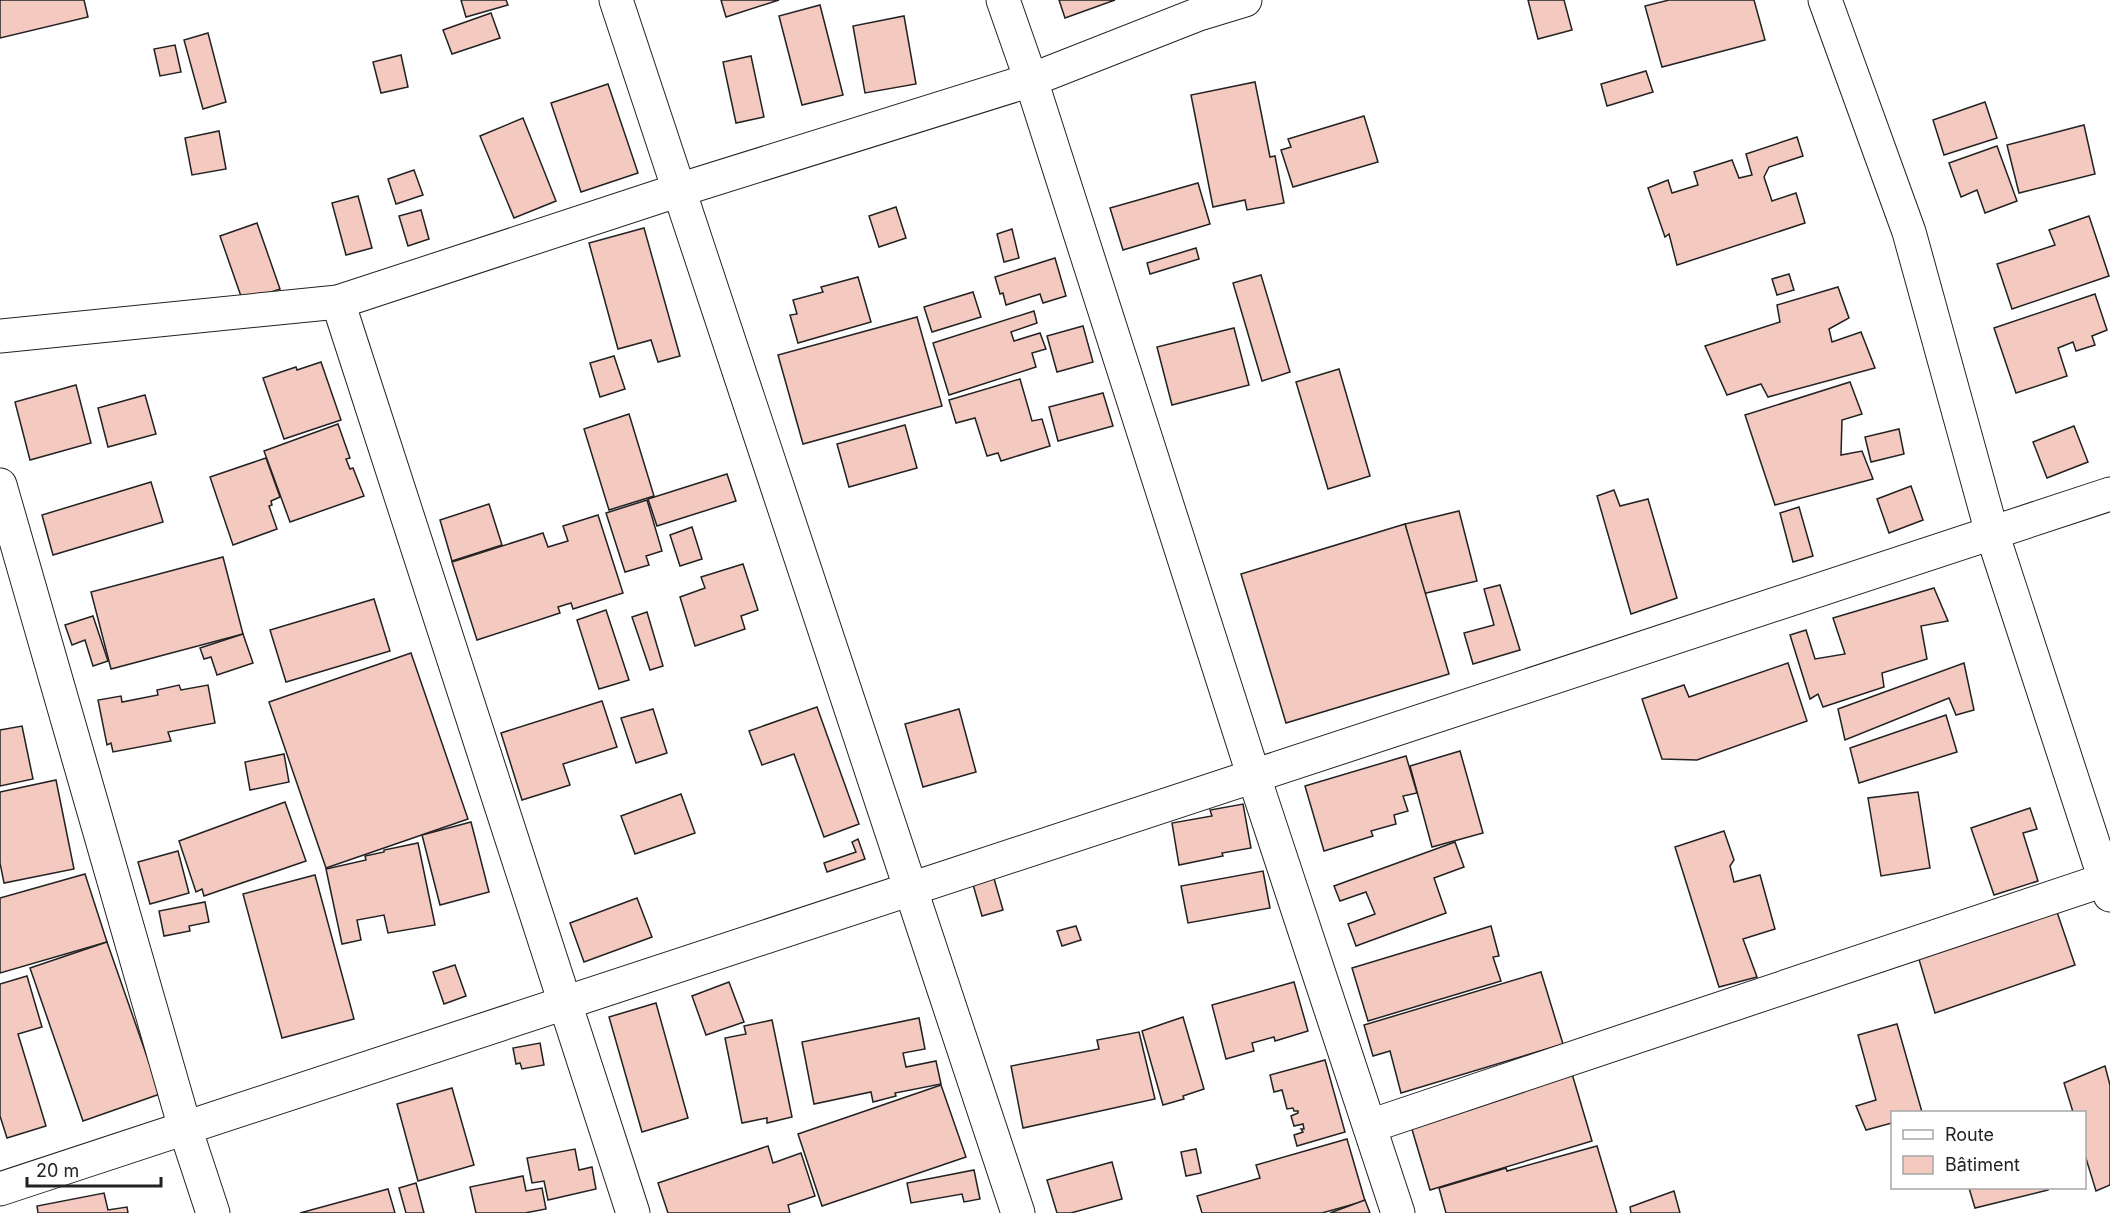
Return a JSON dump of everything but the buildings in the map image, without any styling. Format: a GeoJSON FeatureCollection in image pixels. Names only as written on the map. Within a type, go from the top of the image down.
{"type":"FeatureCollection","features":[{"type":"Feature","properties":{"kind":"street"},"geometry":{"type":"LineString","coordinates":[[616,0],[1018,1213]]}},
{"type":"Feature","properties":{"kind":"street"},"geometry":{"type":"LineString","coordinates":[[1003,0],[1031,80],[1254,777],[1398,1213]]}},
{"type":"Feature","properties":{"kind":"street"},"geometry":{"type":"LineString","coordinates":[[0,336],[338,302],[679,190],[1031,80],[1199,14],[1245,0]]}},
{"type":"Feature","properties":{"kind":"street"},"geometry":{"type":"LineString","coordinates":[[1370,1126],[2108,885],[1992,533],[1909,232],[1825,0]]}},
{"type":"Feature","properties":{"kind":"street"},"geometry":{"type":"LineString","coordinates":[[338,302],[633,1213]]}},
{"type":"Feature","properties":{"kind":"street"},"geometry":{"type":"LineString","coordinates":[[0,484],[186,1128],[213,1213]]}},
{"type":"Feature","properties":{"kind":"street"},"geometry":{"type":"LineString","coordinates":[[0,1189],[2110,494]]}}]}
